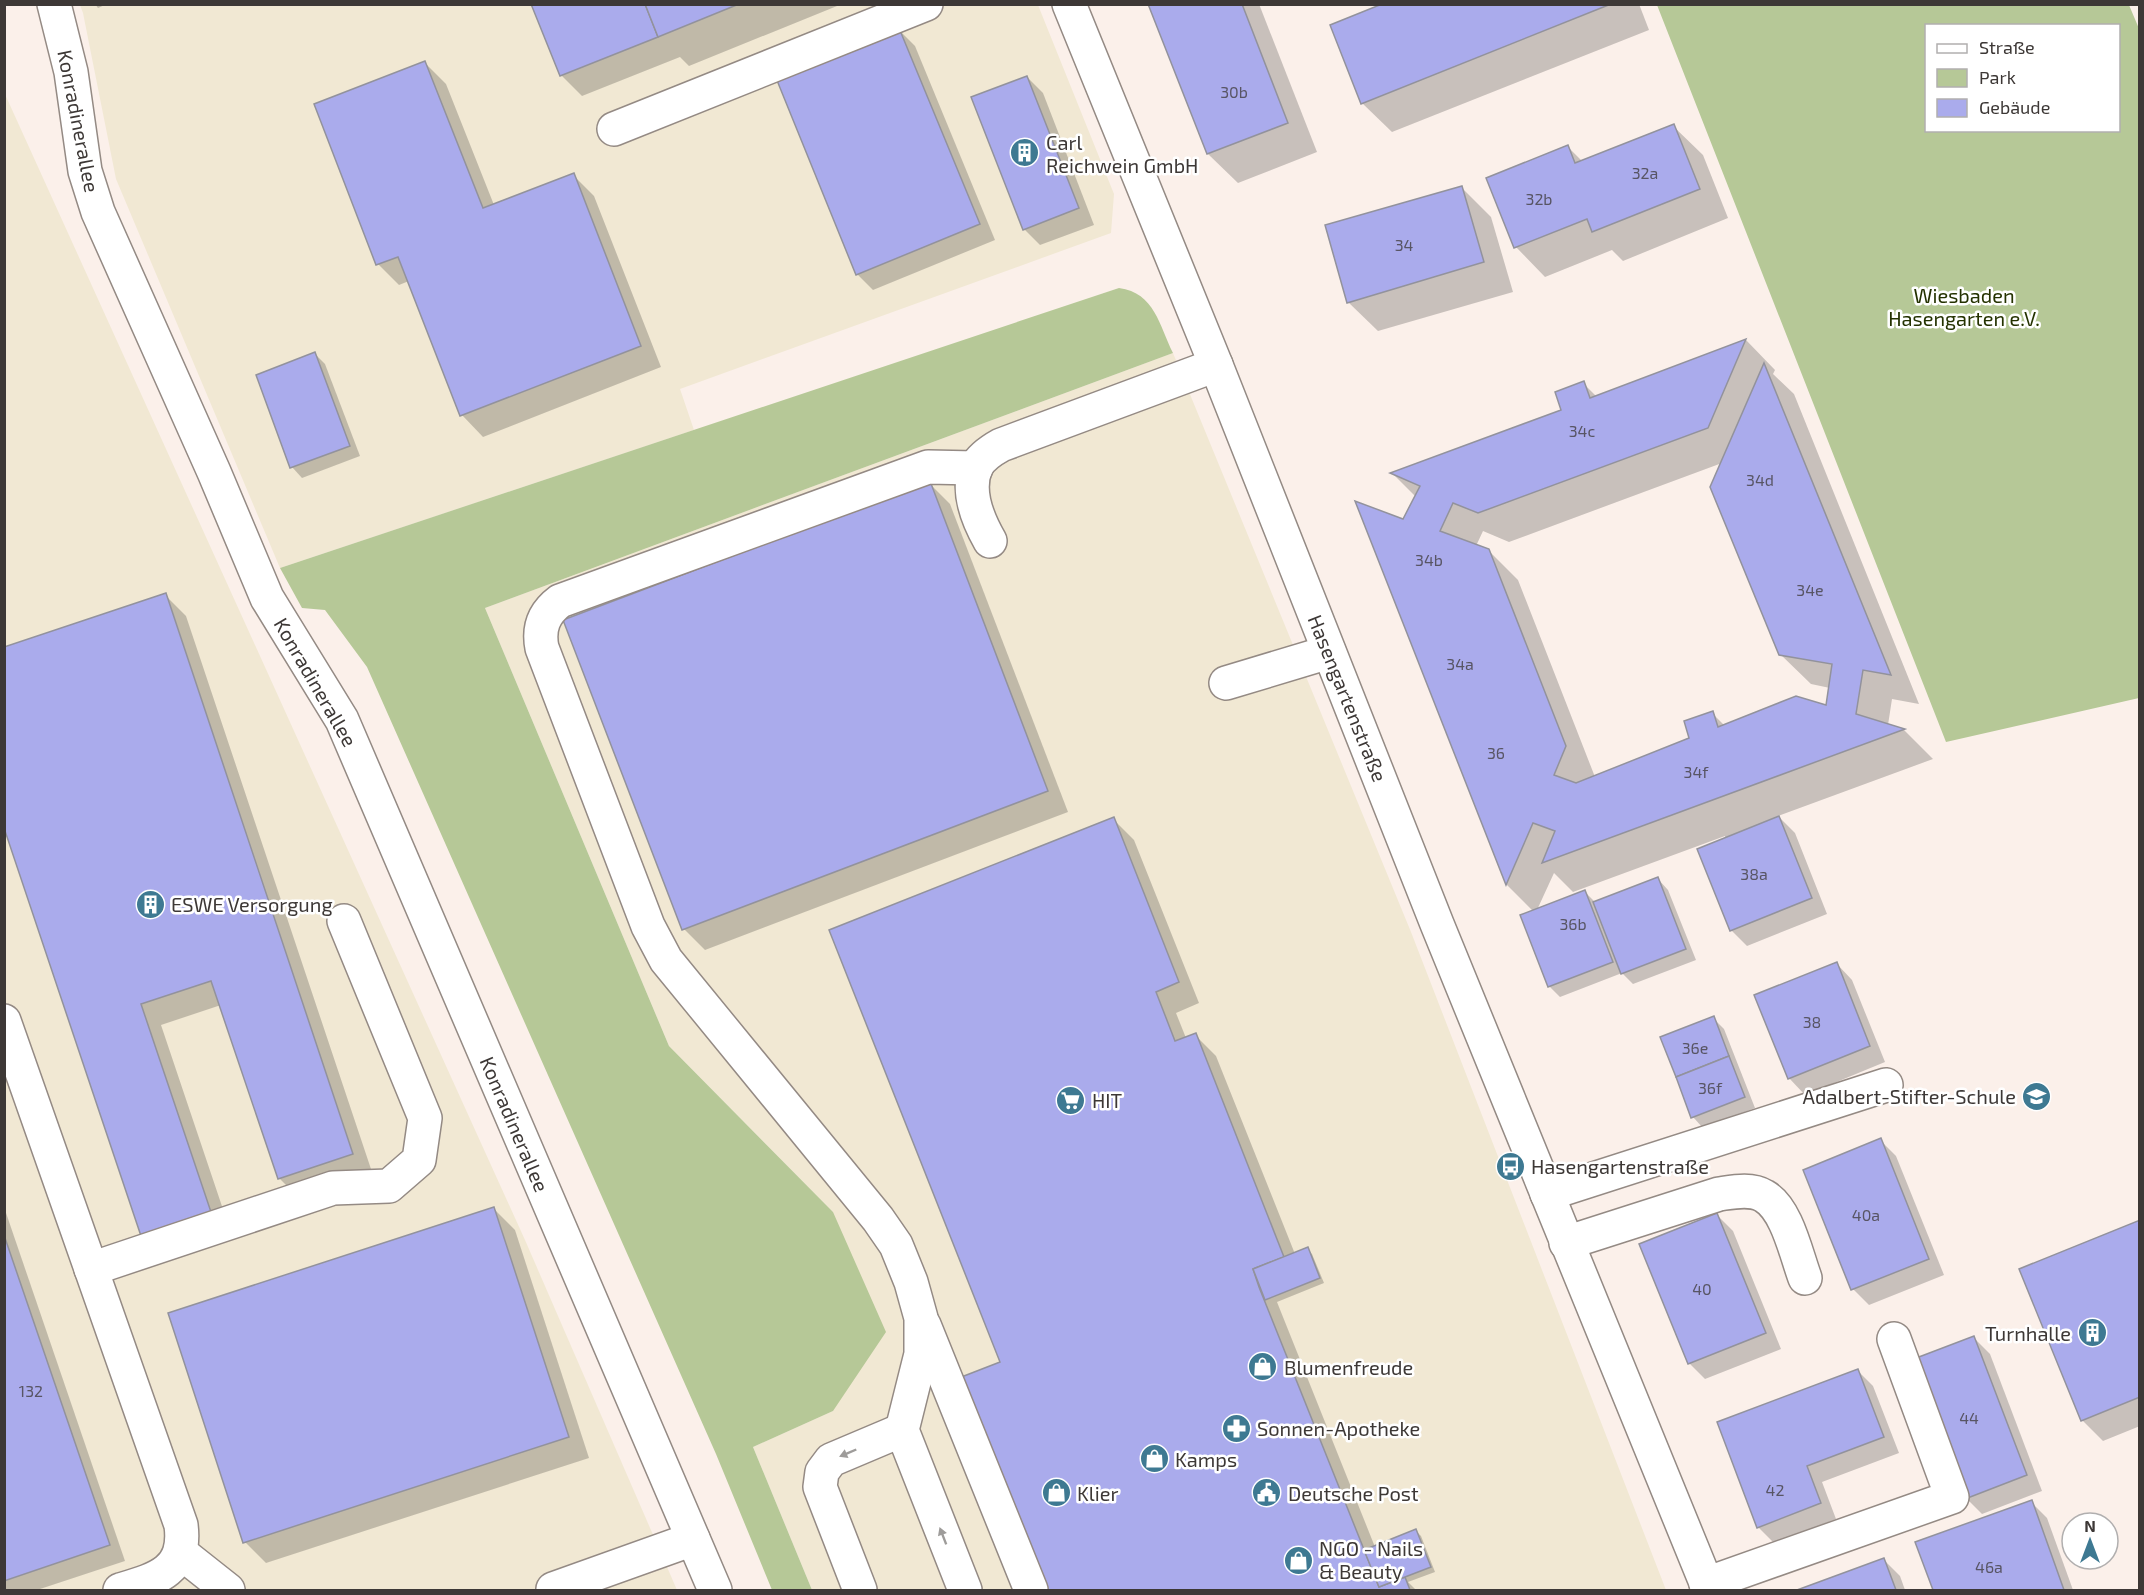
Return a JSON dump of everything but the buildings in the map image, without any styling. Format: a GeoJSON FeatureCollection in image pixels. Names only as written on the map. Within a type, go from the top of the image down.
{"type":"FeatureCollection","features":[{"type":"Feature","properties":{"kind":"street","name":"Konradinerallee"},"geometry":{"type":"LineString","coordinates":[[54,4],[71,72],[85,171],[98,212],[214,472],[267,598],[342,720],[715,1590]]}},
{"type":"Feature","properties":{"kind":"street"},"geometry":{"type":"LineString","coordinates":[[614,129],[926,4]]}},
{"type":"Feature","properties":{"kind":"street","name":"Hasengartenstraße"},"geometry":{"type":"LineString","coordinates":[[1069,4],[1216,365],[1566,1243],[1707,1587]]}},
{"type":"Feature","properties":{"kind":"street"},"geometry":{"type":"LineString","coordinates":[[990,541],[982,528],[973,498],[976,468],[983,458],[1001,445],[1216,365]]}},
{"type":"Feature","properties":{"kind":"street"},"geometry":{"type":"LineString","coordinates":[[976,468],[928,466],[561,601],[550,609],[543,622],[540,636],[542,648],[648,926],[666,960],[878,1219],[896,1245],[911,1281],[921,1318],[1031,1590]]}},
{"type":"Feature","properties":{"kind":"street"},"geometry":{"type":"LineString","coordinates":[[1226,683],[1329,651]]}},
{"type":"Feature","properties":{"kind":"street"},"geometry":{"type":"LineString","coordinates":[[91,1269],[333,1188],[389,1185],[419,1160],[425,1118],[344,921]]}},
{"type":"Feature","properties":{"kind":"street"},"geometry":{"type":"LineString","coordinates":[[4,1021],[181,1525],[180,1552],[171,1568],[154,1580],[120,1590]]}},
{"type":"Feature","properties":{"kind":"street"},"geometry":{"type":"LineString","coordinates":[[1547,1194],[1886,1085]]}},
{"type":"Feature","properties":{"kind":"street"},"geometry":{"type":"LineString","coordinates":[[1566,1243],[1719,1194],[1740,1191],[1764,1195],[1780,1210],[1805,1278]]}},
{"type":"Feature","properties":{"kind":"street"},"geometry":{"type":"LineString","coordinates":[[921,1318],[921,1354],[902,1430],[965,1590]]}},
{"type":"Feature","properties":{"kind":"street"},"geometry":{"type":"LineString","coordinates":[[1707,1587],[1952,1497],[1894,1339]]}},
{"type":"Feature","properties":{"kind":"street"},"geometry":{"type":"LineString","coordinates":[[860,1590],[820,1487],[822,1472],[831,1460],[902,1430]]}},
{"type":"Feature","properties":{"kind":"street"},"geometry":{"type":"LineString","coordinates":[[552,1590],[693,1539]]}},
{"type":"Feature","properties":{"kind":"street"},"geometry":{"type":"LineString","coordinates":[[180,1552],[228,1590]]}},
{"type":"Feature","properties":{"kind":"shaded area"},"geometry":{"type":"Polygon","coordinates":[[[80,5],[1038,5],[1114,194],[1111,233],[680,389],[694,430],[280,568],[116,179],[80,5]]]}},
{"type":"Feature","properties":{"kind":"shaded area"},"geometry":{"type":"Polygon","coordinates":[[[4,92],[525,1240],[677,1590],[5,1590],[4,92]]]}},
{"type":"Feature","properties":{"kind":"shaded area"},"geometry":{"type":"Polygon","coordinates":[[[1173,353],[1411,932],[1666,1590],[812,1590],[753,1447],[833,1411],[833,1212],[669,1046],[485,608],[1173,353]]]}},
{"type":"Feature","properties":{"kind":"green space","name":"Wiesbaden Hasengarten e.V."},"geometry":{"type":"Polygon","coordinates":[[[1657,5],[2129,5],[2140,31],[2139,698],[1946,742],[1657,5]]]}},
{"type":"Feature","properties":{"kind":"green space"},"geometry":{"type":"Polygon","coordinates":[[[1119,288],[1141,296],[1148,303],[1173,353],[485,608],[669,1046],[833,1212],[886,1332],[833,1411],[753,1447],[812,1590],[772,1590],[716,1454],[367,667],[325,610],[302,608],[280,568],[1119,288]]]}},
{"type":"Feature","properties":{"kind":"place","name":"Carl Reichwein GmbH"},"geometry":{"type":"Point","coordinates":[1025,153]}},
{"type":"Feature","properties":{"kind":"place","name":"ESWE Versorgung"},"geometry":{"type":"Point","coordinates":[150,904]}},
{"type":"Feature","properties":{"kind":"place","name":"Adalbert-Stifter-Schule"},"geometry":{"type":"Point","coordinates":[2037,1096]}},
{"type":"Feature","properties":{"kind":"place","name":"HIT"},"geometry":{"type":"Point","coordinates":[1071,1100]}},
{"type":"Feature","properties":{"kind":"place","name":"Hasengartenstraße"},"geometry":{"type":"Point","coordinates":[1510,1166]}},
{"type":"Feature","properties":{"kind":"place","name":"Turnhalle"},"geometry":{"type":"Point","coordinates":[2092,1333]}},
{"type":"Feature","properties":{"kind":"place","name":"Blumenfreude"},"geometry":{"type":"Point","coordinates":[1263,1367]}},
{"type":"Feature","properties":{"kind":"place","name":"Sonnen-Apotheke"},"geometry":{"type":"Point","coordinates":[1236,1428]}},
{"type":"Feature","properties":{"kind":"place","name":"Kamps"},"geometry":{"type":"Point","coordinates":[1154,1459]}},
{"type":"Feature","properties":{"kind":"place","name":"Klier"},"geometry":{"type":"Point","coordinates":[1056,1493]}},
{"type":"Feature","properties":{"kind":"place","name":"Deutsche Post"},"geometry":{"type":"Point","coordinates":[1267,1493]}},
{"type":"Feature","properties":{"kind":"place","name":"NGO - Nails & Beauty"},"geometry":{"type":"Point","coordinates":[1298,1560]}}]}
